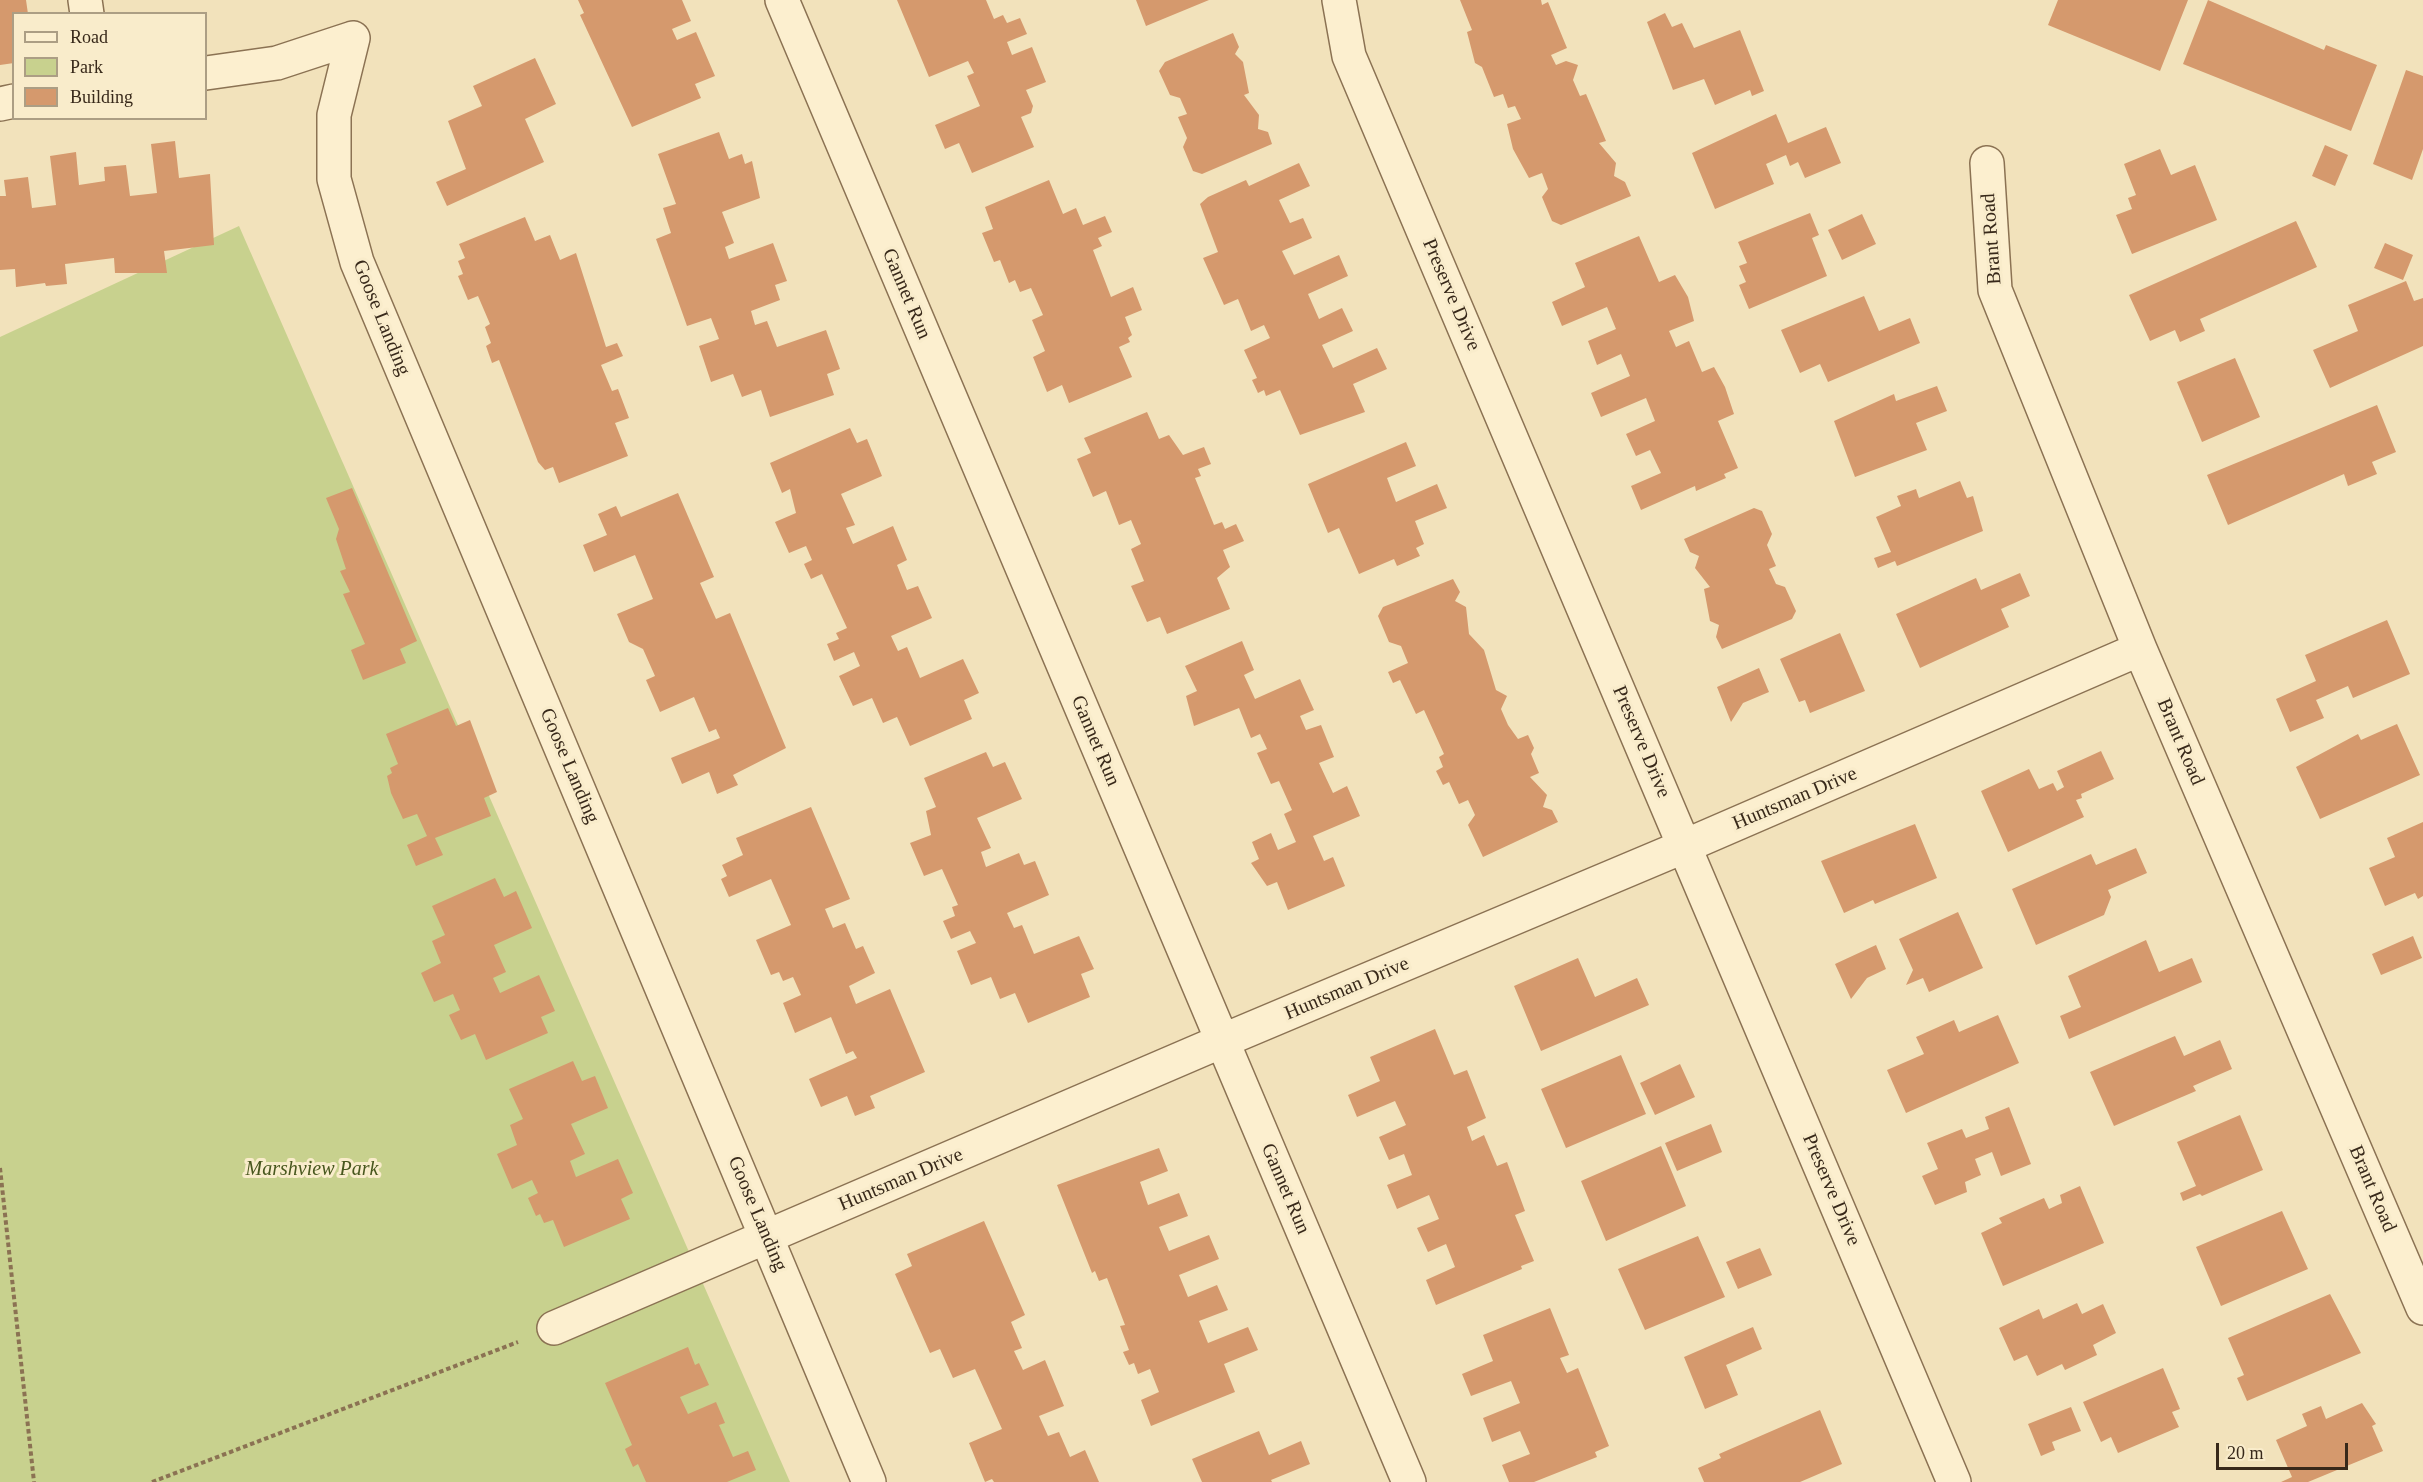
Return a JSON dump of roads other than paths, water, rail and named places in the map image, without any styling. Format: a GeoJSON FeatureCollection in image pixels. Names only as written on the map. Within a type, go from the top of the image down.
{"type":"FeatureCollection","features":[{"type":"Feature","properties":{"kind":"street","name":"Gannet Run"},"geometry":{"type":"LineString","coordinates":[[782,0],[1409,1482]]}},
{"type":"Feature","properties":{"kind":"street","name":"Preserve Drive"},"geometry":{"type":"LineString","coordinates":[[1338,0],[1349,56],[1954,1482]]}},
{"type":"Feature","properties":{"kind":"street","name":"Goose Landing"},"geometry":{"type":"LineString","coordinates":[[207,73],[277,63],[353,38],[334,115],[334,179],[357,262],[869,1482]]}},
{"type":"Feature","properties":{"kind":"street","name":"Brant Road"},"geometry":{"type":"LineString","coordinates":[[1987,163],[1995,290],[2140,649],[2423,1308]]}},
{"type":"Feature","properties":{"kind":"street","name":"Huntsman Drive"},"geometry":{"type":"LineString","coordinates":[[554,1328],[1222,1041],[1685,846],[2140,649]]}},
{"type":"Feature","properties":{"kind":"park label","name":"Marshview Park"},"geometry":{"type":"Point","coordinates":[312,1170]}}]}
